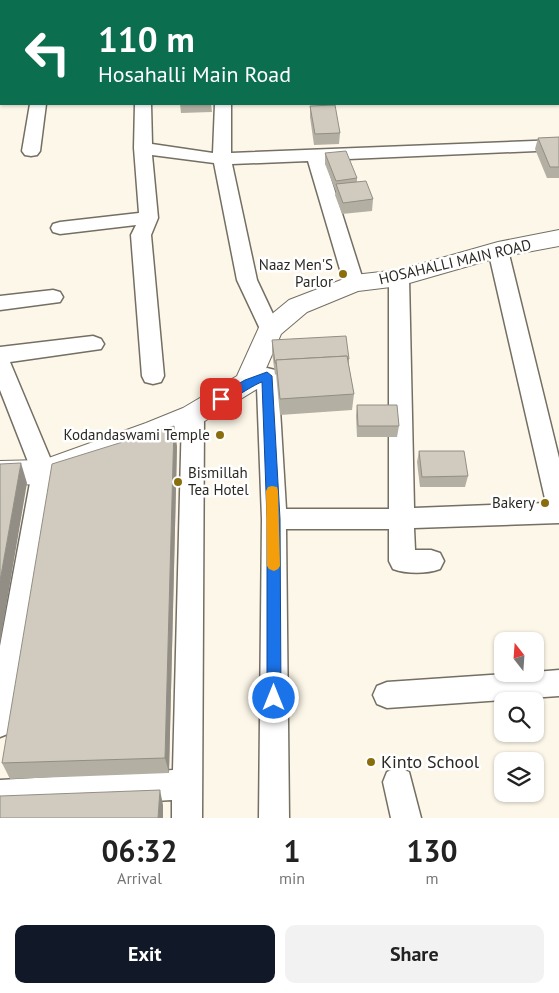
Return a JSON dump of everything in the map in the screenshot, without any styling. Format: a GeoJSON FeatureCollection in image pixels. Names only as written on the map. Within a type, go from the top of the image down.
{"type":"FeatureCollection","features":[{"type":"Feature","properties":{"kind":"street"},"geometry":{"type":"LineString","coordinates":[[31,151],[38,105]]}},
{"type":"Feature","properties":{"kind":"street"},"geometry":{"type":"LineString","coordinates":[[143,105],[143,148],[149,218],[141,235],[153,376]]}},
{"type":"Feature","properties":{"kind":"street"},"geometry":{"type":"LineString","coordinates":[[223,105],[222,159],[247,280],[270,329]]}},
{"type":"Feature","properties":{"kind":"street"},"geometry":{"type":"LineString","coordinates":[[143,148],[222,159],[559,145]]}},
{"type":"Feature","properties":{"kind":"street"},"geometry":{"type":"LineString","coordinates":[[316,155],[354,283]]}},
{"type":"Feature","properties":{"kind":"street"},"geometry":{"type":"LineString","coordinates":[[60,228],[149,218]]}},
{"type":"Feature","properties":{"kind":"street","name":"HOSAHALLI MAIN ROAD"},"geometry":{"type":"LineString","coordinates":[[248,382],[270,329],[298,306],[354,283],[399,278],[498,250],[559,238]]}},
{"type":"Feature","properties":{"kind":"street"},"geometry":{"type":"LineString","coordinates":[[498,250],[559,508]]}},
{"type":"Feature","properties":{"kind":"street"},"geometry":{"type":"LineString","coordinates":[[399,278],[402,561],[431,561]]}},
{"type":"Feature","properties":{"kind":"street"},"geometry":{"type":"LineString","coordinates":[[0,303],[53,297]]}},
{"type":"Feature","properties":{"kind":"street"},"geometry":{"type":"LineString","coordinates":[[0,355],[93,344]]}},
{"type":"Feature","properties":{"kind":"street"},"geometry":{"type":"LineString","coordinates":[[0,363],[44,472],[0,724]]}},
{"type":"Feature","properties":{"kind":"street"},"geometry":{"type":"LineString","coordinates":[[0,473],[44,472],[156,431],[193,415],[248,382],[267,376],[274,519],[274,818]]}},
{"type":"Feature","properties":{"kind":"street"},"geometry":{"type":"LineString","coordinates":[[187,818],[193,415]]}},
{"type":"Feature","properties":{"kind":"street"},"geometry":{"type":"LineString","coordinates":[[274,519],[402,519],[559,513]]}},
{"type":"Feature","properties":{"kind":"street"},"geometry":{"type":"LineString","coordinates":[[387,695],[559,683]]}},
{"type":"Feature","properties":{"kind":"street"},"geometry":{"type":"LineString","coordinates":[[398,782],[406,818]]}},
{"type":"Feature","properties":{"kind":"street"},"geometry":{"type":"LineString","coordinates":[[0,795],[188,784]]}},
{"type":"Feature","properties":{"kind":"building"},"geometry":{"type":"Polygon","coordinates":[[[335,105],[340,133],[315,134],[310,106],[335,105]]]}},
{"type":"Feature","properties":{"kind":"building"},"geometry":{"type":"Polygon","coordinates":[[[559,137],[559,167],[550,167],[538,138],[559,137]]]}},
{"type":"Feature","properties":{"kind":"building"},"geometry":{"type":"Polygon","coordinates":[[[346,151],[357,178],[336,181],[325,153],[346,151]]]}},
{"type":"Feature","properties":{"kind":"building"},"geometry":{"type":"Polygon","coordinates":[[[366,181],[373,199],[343,203],[336,184],[366,181]]]}},
{"type":"Feature","properties":{"kind":"building"},"geometry":{"type":"Polygon","coordinates":[[[346,336],[349,359],[347,356],[276,360],[275,363],[272,340],[346,336]]]}},
{"type":"Feature","properties":{"kind":"building"},"geometry":{"type":"Polygon","coordinates":[[[347,356],[354,394],[280,399],[276,360],[347,356]]]}},
{"type":"Feature","properties":{"kind":"building"},"geometry":{"type":"Polygon","coordinates":[[[357,405],[397,405],[399,426],[358,426],[357,405]]]}},
{"type":"Feature","properties":{"kind":"building"},"geometry":{"type":"Polygon","coordinates":[[[174,426],[165,758],[2,763],[52,464],[174,426]]]}},
{"type":"Feature","properties":{"kind":"building"},"geometry":{"type":"Polygon","coordinates":[[[419,451],[464,451],[468,476],[422,477],[419,451]]]}},
{"type":"Feature","properties":{"kind":"building"},"geometry":{"type":"Polygon","coordinates":[[[21,463],[0,581],[0,464],[21,463]]]}},
{"type":"Feature","properties":{"kind":"building"},"geometry":{"type":"Polygon","coordinates":[[[160,790],[158,818],[0,818],[0,796],[160,790]]]}},
{"type":"Feature","properties":{"kind":"slow traffic"},"geometry":{"type":"LineString","coordinates":[[272,491],[274,566]]}},
{"type":"Feature","properties":{"kind":"place","name":"Naaz Men'S Parlor"},"geometry":{"type":"Point","coordinates":[343,274]}},
{"type":"Feature","properties":{"kind":"place","name":"Kodandaswami Temple"},"geometry":{"type":"Point","coordinates":[220,435]}},
{"type":"Feature","properties":{"kind":"place","name":"Bismillah Tea Hotel"},"geometry":{"type":"Point","coordinates":[178,482]}},
{"type":"Feature","properties":{"kind":"place","name":"Bakery"},"geometry":{"type":"Point","coordinates":[545,503]}},
{"type":"Feature","properties":{"kind":"place","name":"Kinto School"},"geometry":{"type":"Point","coordinates":[371,762]}},
{"type":"Feature","properties":{"kind":"route"},"geometry":{"type":"LineString","coordinates":[[221,399],[248,382],[267,376],[274,519],[274,698]]}}]}
